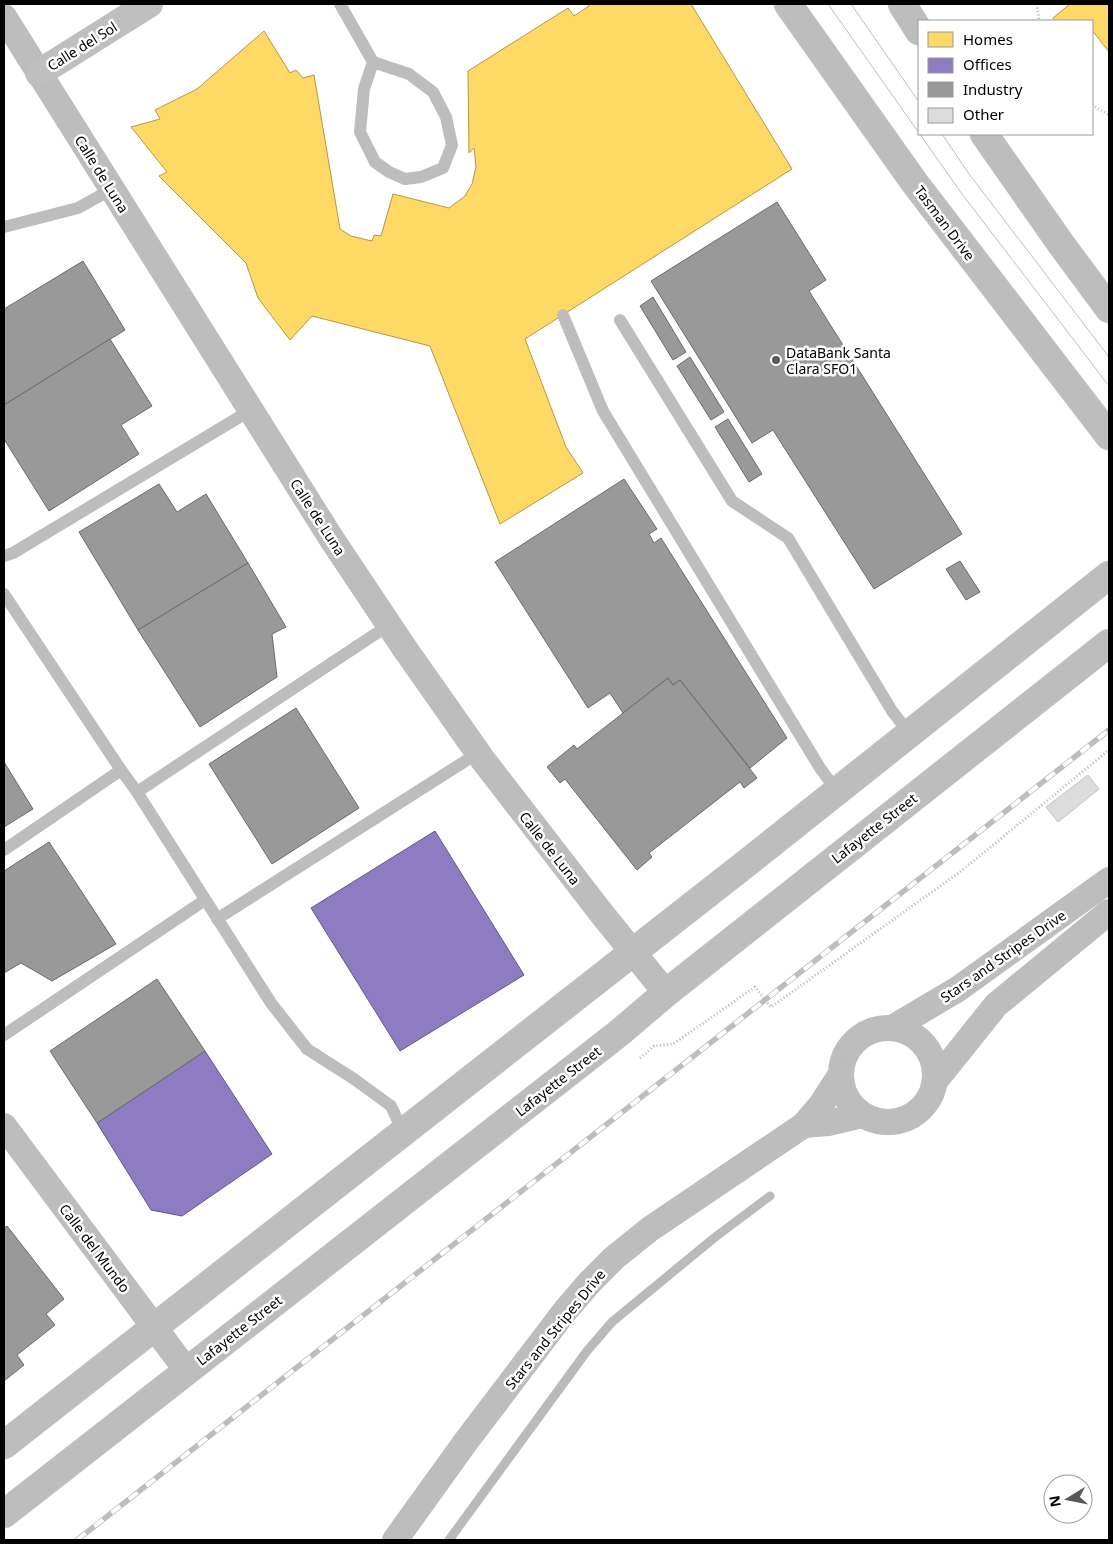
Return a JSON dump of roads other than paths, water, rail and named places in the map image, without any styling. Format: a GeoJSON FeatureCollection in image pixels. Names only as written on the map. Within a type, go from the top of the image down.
{"type":"FeatureCollection","features":[{"type":"Feature","properties":{"kind":"main road","name":"Tasman Drive"},"geometry":{"type":"LineString","coordinates":[[788,4],[914,182],[1109,436]]}},
{"type":"Feature","properties":{"kind":"main road"},"geometry":{"type":"LineString","coordinates":[[902,4],[918,29]]}},
{"type":"Feature","properties":{"kind":"main road"},"geometry":{"type":"LineString","coordinates":[[985,135],[1109,309]]}},
{"type":"Feature","properties":{"kind":"main road"},"geometry":{"type":"LineString","coordinates":[[4,1445],[910,734],[1109,575]]}},
{"type":"Feature","properties":{"kind":"main road","name":"Lafayette Street"},"geometry":{"type":"LineString","coordinates":[[4,1514],[612,1039],[666,993],[1109,643]]}},
{"type":"Feature","properties":{"kind":"street","name":"Calle del Sol"},"geometry":{"type":"LineString","coordinates":[[40,73],[150,4]]}},
{"type":"Feature","properties":{"kind":"street","name":"Calle de Luna"},"geometry":{"type":"LineString","coordinates":[[4,17],[331,538],[389,625],[478,753],[666,993]]}},
{"type":"Feature","properties":{"kind":"street","name":"Stars and Stripes Drive"},"geometry":{"type":"LineString","coordinates":[[395,1540],[467,1440],[566,1311],[590,1282],[614,1258],[650,1229],[804,1125],[821,1105],[840,1074],[844,1059],[851,1045],[864,1034],[878,1028],[894,1028],[958,989],[1109,880]]}},
{"type":"Feature","properties":{"kind":"street","name":"Stars and Stripes Drive"},"geometry":{"type":"LineString","coordinates":[[804,1125],[828,1123],[862,1115],[877,1121],[894,1123],[909,1118],[922,1109],[932,1095],[936,1080],[996,1005],[1109,912]]}},
{"type":"Feature","properties":{"kind":"street"},"geometry":{"type":"LineString","coordinates":[[894,1028],[908,1032],[920,1040],[930,1051],[935,1065],[936,1080]]}},
{"type":"Feature","properties":{"kind":"street"},"geometry":{"type":"LineString","coordinates":[[840,1074],[843,1090],[851,1104],[862,1115]]}},
{"type":"Feature","properties":{"kind":"street","name":"Calle del Mundo"},"geometry":{"type":"LineString","coordinates":[[4,1126],[187,1371]]}},
{"type":"Feature","properties":{"kind":"lane"},"geometry":{"type":"LineString","coordinates":[[340,4],[373,62],[409,74],[432,92],[446,118],[452,145],[443,168],[421,177],[404,179],[389,172],[375,162],[360,132],[364,89],[373,62]]}},
{"type":"Feature","properties":{"kind":"lane"},"geometry":{"type":"LineString","coordinates":[[4,227],[78,208],[112,189]]}},
{"type":"Feature","properties":{"kind":"lane"},"geometry":{"type":"LineString","coordinates":[[563,315],[603,411],[814,760],[837,791]]}},
{"type":"Feature","properties":{"kind":"lane"},"geometry":{"type":"LineString","coordinates":[[620,320],[732,501],[788,538],[892,711],[910,734]]}},
{"type":"Feature","properties":{"kind":"lane"},"geometry":{"type":"LineString","coordinates":[[4,556],[13,553],[251,410]]}},
{"type":"Feature","properties":{"kind":"lane"},"geometry":{"type":"LineString","coordinates":[[4,594],[137,792],[271,1002],[307,1049],[354,1079],[391,1106],[403,1132]]}},
{"type":"Feature","properties":{"kind":"lane"},"geometry":{"type":"LineString","coordinates":[[137,792],[389,625]]}},
{"type":"Feature","properties":{"kind":"lane"},"geometry":{"type":"LineString","coordinates":[[217,919],[478,753]]}},
{"type":"Feature","properties":{"kind":"lane"},"geometry":{"type":"LineString","coordinates":[[4,850],[121,770]]}},
{"type":"Feature","properties":{"kind":"lane"},"geometry":{"type":"LineString","coordinates":[[4,1035],[205,900]]}},
{"type":"Feature","properties":{"kind":"waterway"},"geometry":{"type":"LineString","coordinates":[[449,1540],[587,1351],[612,1322],[714,1238],[770,1196]]}},
{"type":"Feature","properties":{"kind":"tram line"},"geometry":{"type":"LineString","coordinates":[[828,4],[918,132]]}},
{"type":"Feature","properties":{"kind":"tram line"},"geometry":{"type":"LineString","coordinates":[[851,4],[918,101]]}},
{"type":"Feature","properties":{"kind":"tram line"},"geometry":{"type":"LineString","coordinates":[[920,135],[962,194],[1109,386]]}},
{"type":"Feature","properties":{"kind":"tram line"},"geometry":{"type":"LineString","coordinates":[[943,135],[969,174],[1109,357]]}},
{"type":"Feature","properties":{"kind":"railway"},"geometry":{"type":"LineString","coordinates":[[77,1540],[1109,730]]}},
{"type":"Feature","properties":{"kind":"place","name":"DataBank Santa Clara SFO1"},"geometry":{"type":"Point","coordinates":[776,360]}}]}
